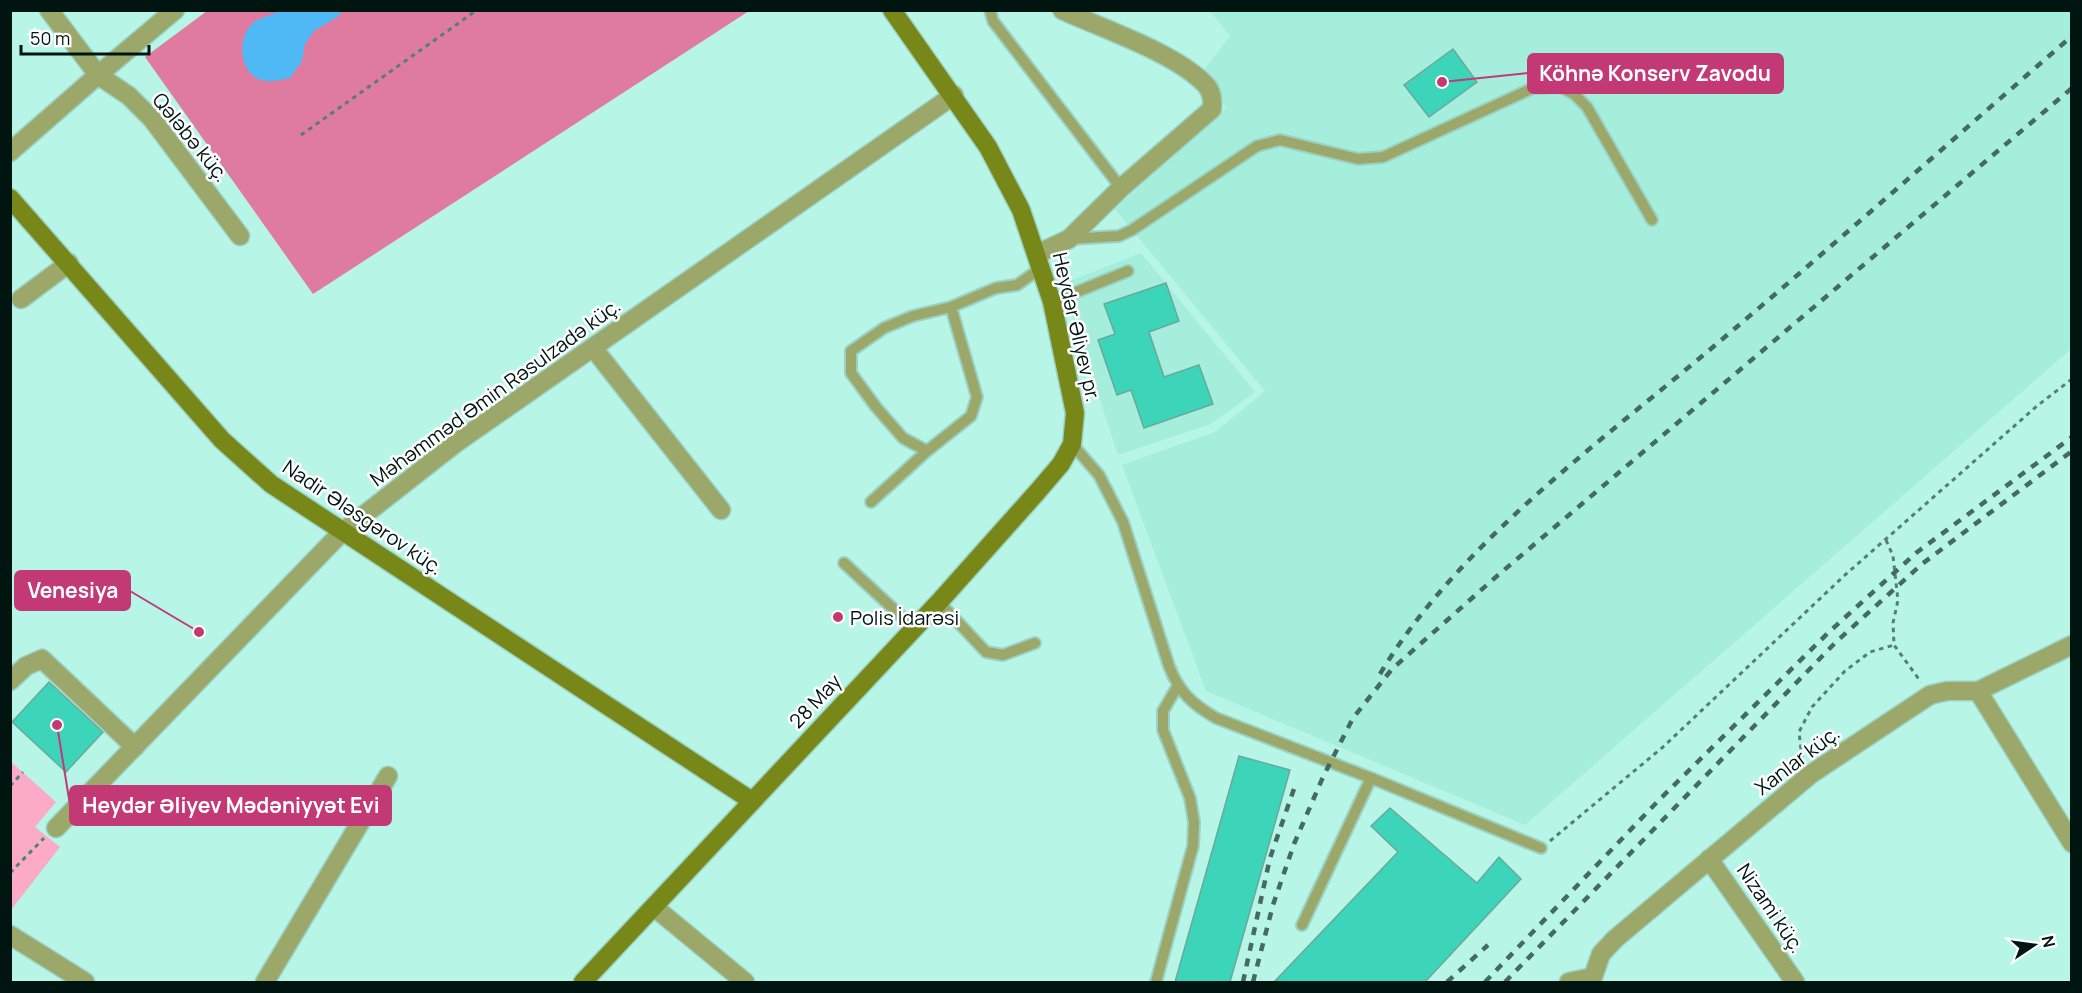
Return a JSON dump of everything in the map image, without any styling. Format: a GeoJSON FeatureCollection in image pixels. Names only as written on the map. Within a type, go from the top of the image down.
{"type":"FeatureCollection","features":[{"type":"Feature","properties":{"kind":"main road","name":"Heydər Əliyev pr."},"geometry":{"type":"LineString","coordinates":[[892,10],[954,95],[1004,176],[1021,210],[1052,302],[1075,413],[1072,444]]}},
{"type":"Feature","properties":{"kind":"main road","name":"Nadir Ələsgərov küç."},"geometry":{"type":"LineString","coordinates":[[10,198],[222,440],[271,484],[341,533],[752,801]]}},
{"type":"Feature","properties":{"kind":"main road","name":"28 May"},"geometry":{"type":"LineString","coordinates":[[583,982],[915,629],[1061,464],[1072,444]]}},
{"type":"Feature","properties":{"kind":"street","name":"Qələbə küç."},"geometry":{"type":"LineString","coordinates":[[50,10],[98,75],[129,96],[152,119],[240,236]]}},
{"type":"Feature","properties":{"kind":"street"},"geometry":{"type":"LineString","coordinates":[[10,152],[176,10]]}},
{"type":"Feature","properties":{"kind":"street"},"geometry":{"type":"LineString","coordinates":[[1039,261],[1069,239],[1121,188],[1212,108],[1213,97],[1205,84],[1174,61],[1062,10]]}},
{"type":"Feature","properties":{"kind":"street","name":"Məhəmməd Əmin Rəsulzadə küç."},"geometry":{"type":"LineString","coordinates":[[51,832],[341,533],[456,443],[594,349],[954,95]]}},
{"type":"Feature","properties":{"kind":"street"},"geometry":{"type":"LineString","coordinates":[[21,300],[69,263]]}},
{"type":"Feature","properties":{"kind":"street"},"geometry":{"type":"LineString","coordinates":[[594,349],[721,510]]}},
{"type":"Feature","properties":{"kind":"street","name":"Xanlar küç."},"geometry":{"type":"LineString","coordinates":[[1594,980],[1601,954],[1615,939],[1811,774],[1930,695],[1947,691],[1978,691],[2072,645]]}},
{"type":"Feature","properties":{"kind":"street"},"geometry":{"type":"LineString","coordinates":[[10,681],[26,666],[42,660],[135,747]]}},
{"type":"Feature","properties":{"kind":"street"},"geometry":{"type":"LineString","coordinates":[[1978,691],[2072,843]]}},
{"type":"Feature","properties":{"kind":"street"},"geometry":{"type":"LineString","coordinates":[[265,982],[388,776]]}},
{"type":"Feature","properties":{"kind":"street","name":"Nizami küç."},"geometry":{"type":"LineString","coordinates":[[1709,859],[1794,982]]}},
{"type":"Feature","properties":{"kind":"street"},"geometry":{"type":"LineString","coordinates":[[654,907],[745,982]]}},
{"type":"Feature","properties":{"kind":"street"},"geometry":{"type":"LineString","coordinates":[[10,935],[85,982]]}},
{"type":"Feature","properties":{"kind":"street"},"geometry":{"type":"LineString","coordinates":[[1569,982],[1594,980]]}},
{"type":"Feature","properties":{"kind":"lane"},"geometry":{"type":"LineString","coordinates":[[990,10],[993,21],[1121,188]]}},
{"type":"Feature","properties":{"kind":"lane"},"geometry":{"type":"LineString","coordinates":[[1069,239],[1119,236],[1132,230],[1257,146],[1280,140],[1358,159],[1383,157],[1533,88],[1552,87],[1561,87],[1574,94],[1587,106],[1652,220]]}},
{"type":"Feature","properties":{"kind":"lane"},"geometry":{"type":"LineString","coordinates":[[927,451],[903,438],[876,407],[851,374],[851,351],[884,328],[913,316],[951,307],[996,288],[1017,285],[1039,261]]}},
{"type":"Feature","properties":{"kind":"lane"},"geometry":{"type":"LineString","coordinates":[[1052,302],[1128,271]]}},
{"type":"Feature","properties":{"kind":"lane"},"geometry":{"type":"LineString","coordinates":[[871,502],[927,451],[971,416],[977,397],[951,307]]}},
{"type":"Feature","properties":{"kind":"lane"},"geometry":{"type":"LineString","coordinates":[[1072,444],[1099,475],[1123,522],[1177,687],[1192,704],[1215,718],[1371,778],[1541,848]]}},
{"type":"Feature","properties":{"kind":"lane"},"geometry":{"type":"LineString","coordinates":[[844,563],[915,629]]}},
{"type":"Feature","properties":{"kind":"lane"},"geometry":{"type":"LineString","coordinates":[[939,602],[986,652],[1003,655],[1035,643]]}},
{"type":"Feature","properties":{"kind":"lane"},"geometry":{"type":"LineString","coordinates":[[1156,982],[1193,846],[1194,822],[1190,798],[1163,730],[1163,711],[1177,687]]}},
{"type":"Feature","properties":{"kind":"lane"},"geometry":{"type":"LineString","coordinates":[[1302,925],[1371,778]]}},
{"type":"Feature","properties":{"kind":"path"},"geometry":{"type":"LineString","coordinates":[[301,135],[477,10]]}},
{"type":"Feature","properties":{"kind":"path"},"geometry":{"type":"LineString","coordinates":[[1541,848],[1663,747],[1886,539],[2037,406],[2072,379]]}},
{"type":"Feature","properties":{"kind":"path"},"geometry":{"type":"LineString","coordinates":[[1886,539],[1893,556],[1898,600],[1893,623],[1894,645],[1930,695]]}},
{"type":"Feature","properties":{"kind":"path"},"geometry":{"type":"LineString","coordinates":[[1811,774],[1802,758],[1799,732],[1812,707],[1845,671],[1862,658],[1870,652],[1894,645]]}},
{"type":"Feature","properties":{"kind":"path"},"geometry":{"type":"LineString","coordinates":[[10,786],[23,772]]}},
{"type":"Feature","properties":{"kind":"path"},"geometry":{"type":"LineString","coordinates":[[10,873],[51,832]]}},
{"type":"Feature","properties":{"kind":"shaded area"},"geometry":{"type":"Polygon","coordinates":[[[207,11],[749,11],[313,294],[145,57],[207,11]]]}},
{"type":"Feature","properties":{"kind":"shaded area"},"geometry":{"type":"Polygon","coordinates":[[[1210,11],[2071,11],[2071,349],[1525,825],[1206,691],[1122,465],[1215,432],[1265,391],[1115,209],[1226,108],[1203,71],[1230,36],[1210,11]]]}},
{"type":"Feature","properties":{"kind":"shaded area"},"geometry":{"type":"Polygon","coordinates":[[[1141,253],[1255,392],[1211,424],[1118,455],[1062,284],[1141,253]]]}},
{"type":"Feature","properties":{"kind":"shaded area"},"geometry":{"type":"Polygon","coordinates":[[[10,761],[56,802],[35,827],[60,847],[11,910],[10,761]]]}},
{"type":"Feature","properties":{"kind":"water"},"geometry":{"type":"Polygon","coordinates":[[[280,11],[341,11],[340,15],[314,31],[305,44],[302,61],[290,78],[266,81],[257,78],[246,66],[243,58],[243,40],[254,22],[280,11]]]}},
{"type":"Feature","properties":{"kind":"building"},"geometry":{"type":"Polygon","coordinates":[[[1453,49],[1477,82],[1429,117],[1404,85],[1453,49]]]}},
{"type":"Feature","properties":{"kind":"building"},"geometry":{"type":"Polygon","coordinates":[[[1166,283],[1179,321],[1149,332],[1164,377],[1199,365],[1213,404],[1144,428],[1131,390],[1117,395],[1098,340],[1115,334],[1104,304],[1166,283]]]}},
{"type":"Feature","properties":{"kind":"building"},"geometry":{"type":"Polygon","coordinates":[[[49,682],[103,732],[66,772],[12,722],[49,682]]]}},
{"type":"Feature","properties":{"kind":"building"},"geometry":{"type":"Polygon","coordinates":[[[1239,756],[1290,770],[1230,982],[1175,982],[1239,756]]]}},
{"type":"Feature","properties":{"kind":"building"},"geometry":{"type":"Polygon","coordinates":[[[1390,808],[1477,883],[1499,857],[1521,879],[1425,982],[1274,982],[1398,852],[1371,826],[1390,808]]]}},
{"type":"Feature","properties":{"kind":"railway"},"geometry":{"type":"LineString","coordinates":[[1380,674],[1412,627],[1448,582],[1533,498],[1758,309],[2072,36]]}},
{"type":"Feature","properties":{"kind":"railway"},"geometry":{"type":"LineString","coordinates":[[1253,982],[1273,905],[1294,844],[1323,777],[1353,718],[1392,669],[1497,576],[2072,88]]}},
{"type":"Feature","properties":{"kind":"railway"},"geometry":{"type":"LineString","coordinates":[[1485,982],[1659,800],[1829,632],[1916,553],[2072,437]]}},
{"type":"Feature","properties":{"kind":"railway"},"geometry":{"type":"LineString","coordinates":[[1505,982],[1836,642],[1922,564],[2072,451]]}},
{"type":"Feature","properties":{"kind":"railway"},"geometry":{"type":"LineString","coordinates":[[1243,982],[1270,858],[1296,783]]}},
{"type":"Feature","properties":{"kind":"railway"},"geometry":{"type":"LineString","coordinates":[[1447,982],[1488,945]]}},
{"type":"Feature","properties":{"kind":"place","name":"Köhnə Konserv Zavodu"},"geometry":{"type":"Point","coordinates":[1442,82]}},
{"type":"Feature","properties":{"kind":"place","name":"Polis İdarəsi"},"geometry":{"type":"Point","coordinates":[838,617]}},
{"type":"Feature","properties":{"kind":"place","name":"Venesiya"},"geometry":{"type":"Point","coordinates":[199,632]}},
{"type":"Feature","properties":{"kind":"place","name":"Heydər Əliyev Mədəniyyət Evi"},"geometry":{"type":"Point","coordinates":[57,725]}}]}
